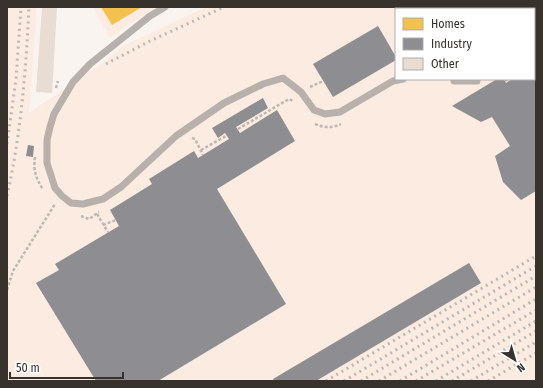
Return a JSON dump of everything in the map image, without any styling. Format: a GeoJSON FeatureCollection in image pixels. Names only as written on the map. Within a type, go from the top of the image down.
{"type":"FeatureCollection","features":[{"type":"Feature","properties":{"kind":"lane"},"geometry":{"type":"LineString","coordinates":[[165,7],[150,16],[90,64],[73,82],[54,114],[47,140],[47,163],[55,188],[71,203],[83,204],[103,200],[120,187],[176,136],[224,103],[263,84],[283,78],[301,92],[314,110],[325,114],[340,112],[393,81],[398,80]]}},
{"type":"Feature","properties":{"kind":"lane"},"geometry":{"type":"LineString","coordinates":[[454,81],[477,81]]}},
{"type":"Feature","properties":{"kind":"path"},"geometry":{"type":"LineString","coordinates":[[201,150],[226,136]]}},
{"type":"Feature","properties":{"kind":"path"},"geometry":{"type":"LineString","coordinates":[[7,290],[13,271],[55,204]]}},
{"type":"Feature","properties":{"kind":"path"},"geometry":{"type":"LineString","coordinates":[[97,214],[108,232]]}},
{"type":"Feature","properties":{"kind":"path"},"geometry":{"type":"LineString","coordinates":[[103,225],[116,220]]}},
{"type":"Feature","properties":{"kind":"shaded area"},"geometry":{"type":"Polygon","coordinates":[[[7,7],[37,7],[29,113],[101,64],[125,45],[206,7],[536,7],[536,381],[7,381],[7,7]]]}},
{"type":"Feature","properties":{"kind":"shaded area"},"geometry":{"type":"Polygon","coordinates":[[[93,7],[155,7],[110,38],[93,7]]]}},
{"type":"Feature","properties":{"kind":"building: Homes"},"geometry":{"type":"Polygon","coordinates":[[[101,7],[142,7],[112,25],[101,7]]]}},
{"type":"Feature","properties":{"kind":"building: Industry"},"geometry":{"type":"Polygon","coordinates":[[[378,26],[395,55],[395,61],[333,97],[313,64],[378,26]]]}},
{"type":"Feature","properties":{"kind":"building: Industry"},"geometry":{"type":"Polygon","coordinates":[[[535,66],[536,191],[521,200],[503,182],[495,156],[510,146],[492,117],[481,122],[452,106],[495,80],[504,80],[506,83],[510,80],[535,80],[535,66]]]}},
{"type":"Feature","properties":{"kind":"building: Industry"},"geometry":{"type":"Polygon","coordinates":[[[263,98],[268,108],[236,127],[240,133],[277,110],[295,141],[217,189],[286,304],[158,381],[96,381],[36,283],[59,270],[55,264],[119,226],[110,210],[152,184],[149,179],[194,151],[198,158],[229,139],[225,133],[218,138],[212,128],[263,98]]]}},
{"type":"Feature","properties":{"kind":"building: Industry"},"geometry":{"type":"Polygon","coordinates":[[[28,145],[34,146],[33,157],[26,156],[28,145]]]}},
{"type":"Feature","properties":{"kind":"building: Industry"},"geometry":{"type":"Polygon","coordinates":[[[469,263],[481,283],[316,381],[274,381],[273,379],[469,263]]]}},
{"type":"Feature","properties":{"kind":"building: Other"},"geometry":{"type":"Polygon","coordinates":[[[42,7],[57,7],[52,93],[36,92],[42,7]]]}},
{"type":"Feature","properties":{"kind":"railway"},"geometry":{"type":"LineString","coordinates":[[7,144],[16,79],[21,7]]}},
{"type":"Feature","properties":{"kind":"railway"},"geometry":{"type":"LineString","coordinates":[[7,196],[16,149],[22,102],[29,7]]}},
{"type":"Feature","properties":{"kind":"railway"},"geometry":{"type":"LineString","coordinates":[[106,64],[150,41],[224,7]]}},
{"type":"Feature","properties":{"kind":"railway"},"geometry":{"type":"LineString","coordinates":[[326,381],[536,256]]}},
{"type":"Feature","properties":{"kind":"railway"},"geometry":{"type":"LineString","coordinates":[[344,381],[536,266]]}},
{"type":"Feature","properties":{"kind":"railway"},"geometry":{"type":"LineString","coordinates":[[361,381],[536,276]]}},
{"type":"Feature","properties":{"kind":"railway"},"geometry":{"type":"LineString","coordinates":[[379,381],[536,287]]}},
{"type":"Feature","properties":{"kind":"railway"},"geometry":{"type":"LineString","coordinates":[[400,381],[536,299]]}},
{"type":"Feature","properties":{"kind":"railway"},"geometry":{"type":"LineString","coordinates":[[416,381],[536,310]]}},
{"type":"Feature","properties":{"kind":"railway"},"geometry":{"type":"LineString","coordinates":[[436,381],[536,321]]}},
{"type":"Feature","properties":{"kind":"railway"},"geometry":{"type":"LineString","coordinates":[[452,381],[536,331]]}},
{"type":"Feature","properties":{"kind":"railway"},"geometry":{"type":"LineString","coordinates":[[471,381],[536,342]]}},
{"type":"Feature","properties":{"kind":"railway"},"geometry":{"type":"LineString","coordinates":[[488,381],[536,353]]}}]}
